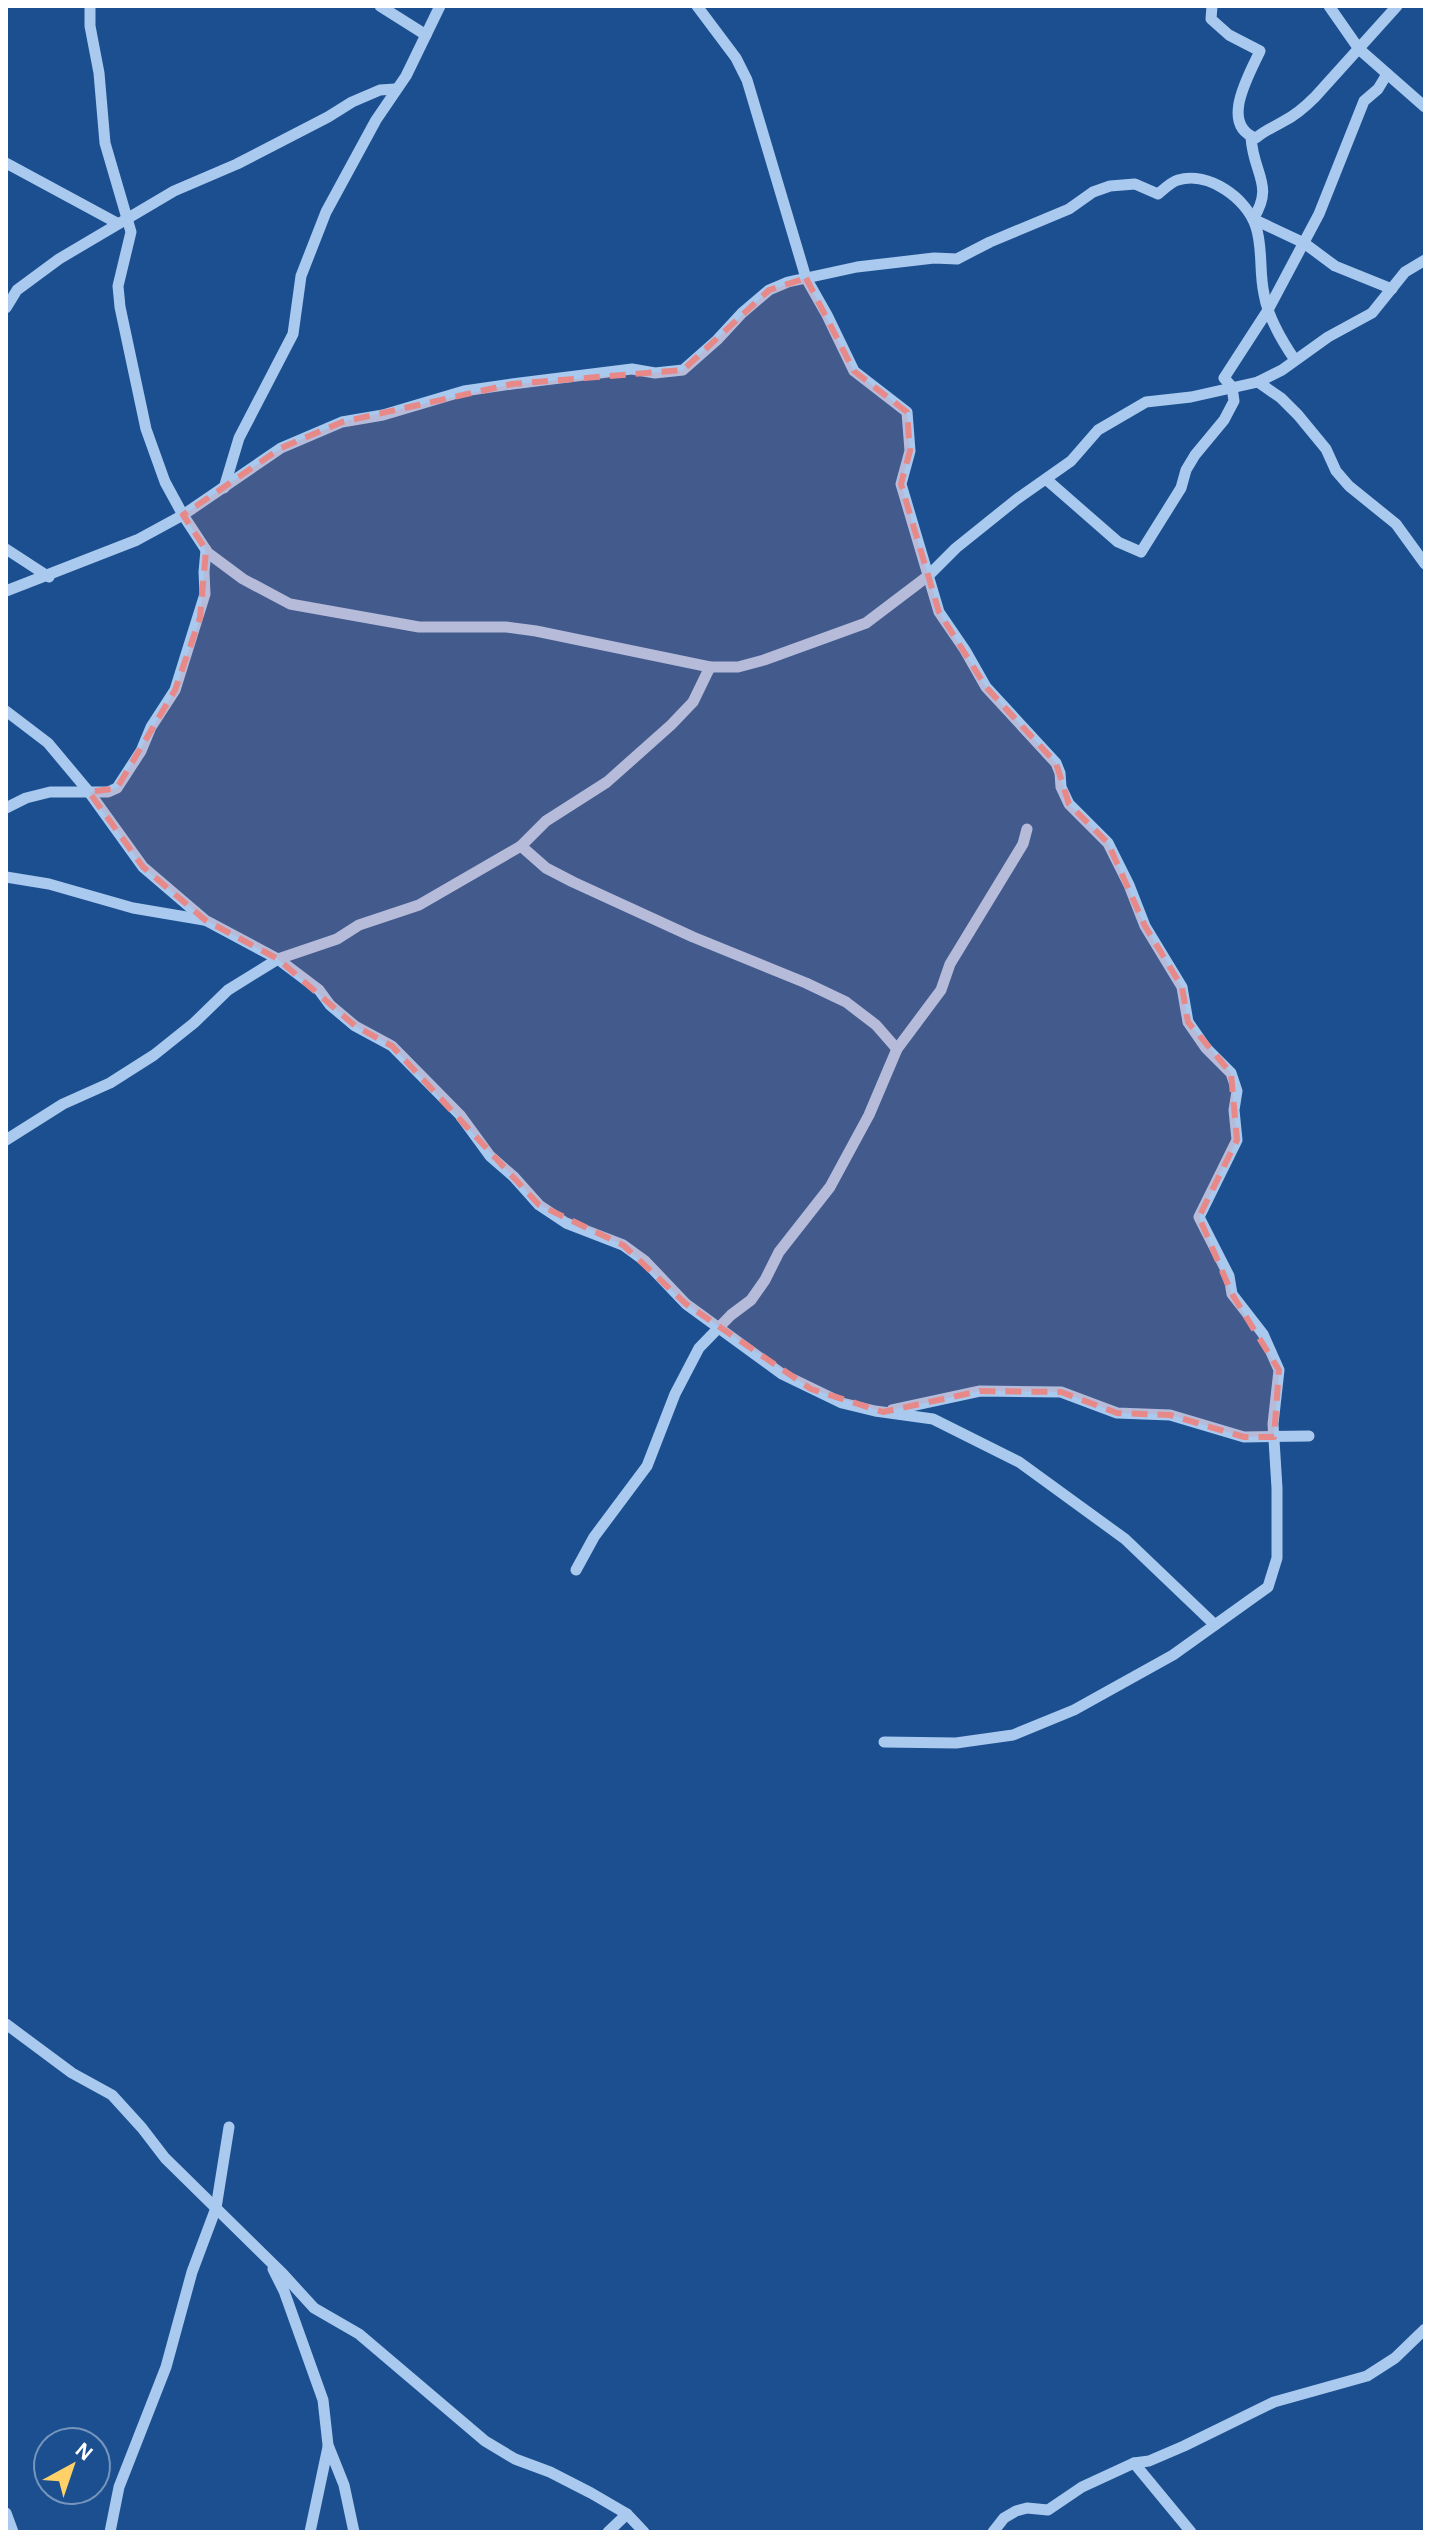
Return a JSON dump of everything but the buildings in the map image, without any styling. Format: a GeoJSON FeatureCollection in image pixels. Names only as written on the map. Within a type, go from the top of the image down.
{"type":"FeatureCollection","features":[{"type":"Feature","properties":{"kind":"street"},"geometry":{"type":"LineString","coordinates":[[90,6],[105,143],[131,232],[118,286],[146,429],[165,482],[206,550],[243,579],[290,604],[419,627],[506,627],[536,631],[710,667],[738,667],[764,660],[866,623],[928,576],[985,524],[1071,461],[1098,430],[1146,402],[1191,397],[1258,382],[1372,313],[1405,272],[1425,260]]}},
{"type":"Feature","properties":{"kind":"street"},"geometry":{"type":"LineString","coordinates":[[380,6],[426,35]]}},
{"type":"Feature","properties":{"kind":"street"},"geometry":{"type":"LineString","coordinates":[[224,488],[239,438],[293,334],[301,276],[326,212],[395,89],[406,76],[440,6]]}},
{"type":"Feature","properties":{"kind":"street"},"geometry":{"type":"LineString","coordinates":[[697,6],[736,58],[747,80],[806,278],[854,371],[907,412],[910,451],[901,484],[939,612],[986,687],[1056,763],[1061,787],[1069,804],[1108,843],[1145,926],[1182,987],[1188,1022],[1206,1048],[1231,1073],[1237,1091],[1234,1110],[1237,1140],[1199,1217],[1229,1276],[1232,1294],[1263,1334],[1279,1370],[1274,1437],[1277,1558],[1268,1587],[1173,1655],[1074,1710],[1013,1735],[956,1743],[884,1742]]}},
{"type":"Feature","properties":{"kind":"street"},"geometry":{"type":"LineString","coordinates":[[1212,6],[1211,19],[1229,35],[1260,51],[1241,94],[1238,122],[1241,129],[1256,138],[1303,109],[1397,6]]}},
{"type":"Feature","properties":{"kind":"street"},"geometry":{"type":"LineString","coordinates":[[1329,6],[1359,49],[1425,107]]}},
{"type":"Feature","properties":{"kind":"street"},"geometry":{"type":"LineString","coordinates":[[1047,480],[1118,542],[1141,552],[1181,488],[1186,470],[1195,455],[1224,420],[1234,401],[1232,387],[1224,378],[1268,310],[1319,214],[1364,101],[1378,89],[1387,74]]}},
{"type":"Feature","properties":{"kind":"street"},"geometry":{"type":"LineString","coordinates":[[6,308],[17,290],[117,223],[174,191],[237,164],[352,102],[380,90],[395,89]]}},
{"type":"Feature","properties":{"kind":"street"},"geometry":{"type":"LineString","coordinates":[[1251,137],[1252,153],[1265,193],[1253,219],[1258,236],[1264,294],[1283,342],[1295,360]]}},
{"type":"Feature","properties":{"kind":"street"},"geometry":{"type":"LineString","coordinates":[[6,163],[117,223]]}},
{"type":"Feature","properties":{"kind":"street"},"geometry":{"type":"LineString","coordinates":[[6,591],[49,577],[137,540],[183,515],[281,448],[342,422],[383,415],[464,391],[632,369],[655,373],[683,370],[769,290],[857,267],[934,258],[957,259],[990,242],[1056,216],[1093,192],[1110,186],[1135,184],[1158,194],[1176,180],[1193,178],[1209,181],[1224,189],[1253,219],[1304,243],[1335,266],[1392,289]]}},
{"type":"Feature","properties":{"kind":"street"},"geometry":{"type":"LineString","coordinates":[[1258,382],[1298,415],[1326,449],[1336,471],[1349,486],[1396,524],[1425,564]]}},
{"type":"Feature","properties":{"kind":"street"},"geometry":{"type":"LineString","coordinates":[[6,549],[49,577]]}},
{"type":"Feature","properties":{"kind":"street"},"geometry":{"type":"LineString","coordinates":[[6,808],[26,798],[50,792],[108,792],[117,788],[175,690],[205,594],[206,550]]}},
{"type":"Feature","properties":{"kind":"street"},"geometry":{"type":"LineString","coordinates":[[8,1136],[63,1104],[110,1083],[154,1055],[228,990],[278,959],[337,939],[359,925],[419,905],[521,846],[546,821],[607,782],[671,725],[693,702],[710,667]]}},
{"type":"Feature","properties":{"kind":"street"},"geometry":{"type":"LineString","coordinates":[[6,711],[48,743],[89,792],[143,867],[205,920],[278,959],[319,990],[330,1005],[355,1026],[392,1046],[460,1115],[490,1156],[539,1205],[566,1223],[623,1245],[645,1261],[686,1304],[782,1374],[842,1403],[933,1419],[1019,1462],[1125,1539],[1215,1625]]}},
{"type":"Feature","properties":{"kind":"street"},"geometry":{"type":"LineString","coordinates":[[576,1570],[594,1537],[647,1466],[669,1409],[699,1348],[751,1300],[779,1252],[830,1187],[869,1115],[897,1049],[941,990],[950,964],[1019,852],[1027,829]]}},
{"type":"Feature","properties":{"kind":"street"},"geometry":{"type":"LineString","coordinates":[[521,846],[546,868],[593,892],[846,1002],[876,1025],[897,1049]]}},
{"type":"Feature","properties":{"kind":"street"},"geometry":{"type":"LineString","coordinates":[[6,877],[49,884],[133,908],[205,920]]}},
{"type":"Feature","properties":{"kind":"street"},"geometry":{"type":"LineString","coordinates":[[883,1412],[980,1391],[1061,1392],[1117,1413],[1170,1415],[1244,1437],[1309,1436]]}},
{"type":"Feature","properties":{"kind":"street"},"geometry":{"type":"LineString","coordinates":[[6,2024],[72,2073],[112,2095],[165,2158],[314,2308],[359,2334],[485,2441],[515,2459],[550,2472],[591,2493],[627,2514],[644,2532]]}},
{"type":"Feature","properties":{"kind":"street"},"geometry":{"type":"LineString","coordinates":[[110,2532],[119,2487],[166,2367],[192,2272],[216,2208],[229,2127]]}},
{"type":"Feature","properties":{"kind":"street"},"geometry":{"type":"LineString","coordinates":[[267,2258],[284,2291],[323,2400],[328,2445],[344,2485],[354,2532]]}},
{"type":"Feature","properties":{"kind":"street"},"geometry":{"type":"LineString","coordinates":[[993,2532],[1004,2518],[1016,2511],[1027,2508],[1048,2510],[1069,2494],[1134,2463],[1168,2453],[1274,2402],[1367,2376],[1387,2365],[1425,2329]]}},
{"type":"Feature","properties":{"kind":"street"},"geometry":{"type":"LineString","coordinates":[[310,2532],[328,2445]]}},
{"type":"Feature","properties":{"kind":"street"},"geometry":{"type":"LineString","coordinates":[[1134,2463],[1191,2532]]}},
{"type":"Feature","properties":{"kind":"street"},"geometry":{"type":"LineString","coordinates":[[608,2532],[627,2514]]}},
{"type":"Feature","properties":{"kind":"highlighted area"},"geometry":{"type":"Polygon","coordinates":[[[806,278],[854,371],[907,412],[910,451],[901,484],[939,612],[986,687],[1056,763],[1069,804],[1108,843],[1145,926],[1182,987],[1188,1022],[1231,1073],[1237,1140],[1199,1217],[1232,1294],[1279,1370],[1274,1437],[1244,1437],[1170,1415],[1117,1413],[1061,1392],[980,1391],[883,1412],[811,1389],[686,1304],[623,1245],[539,1205],[392,1046],[355,1026],[278,959],[205,920],[172,893],[143,867],[89,792],[117,788],[175,690],[200,618],[206,550],[183,515],[281,448],[342,422],[512,384],[683,370],[769,290],[806,278]]]}}]}
